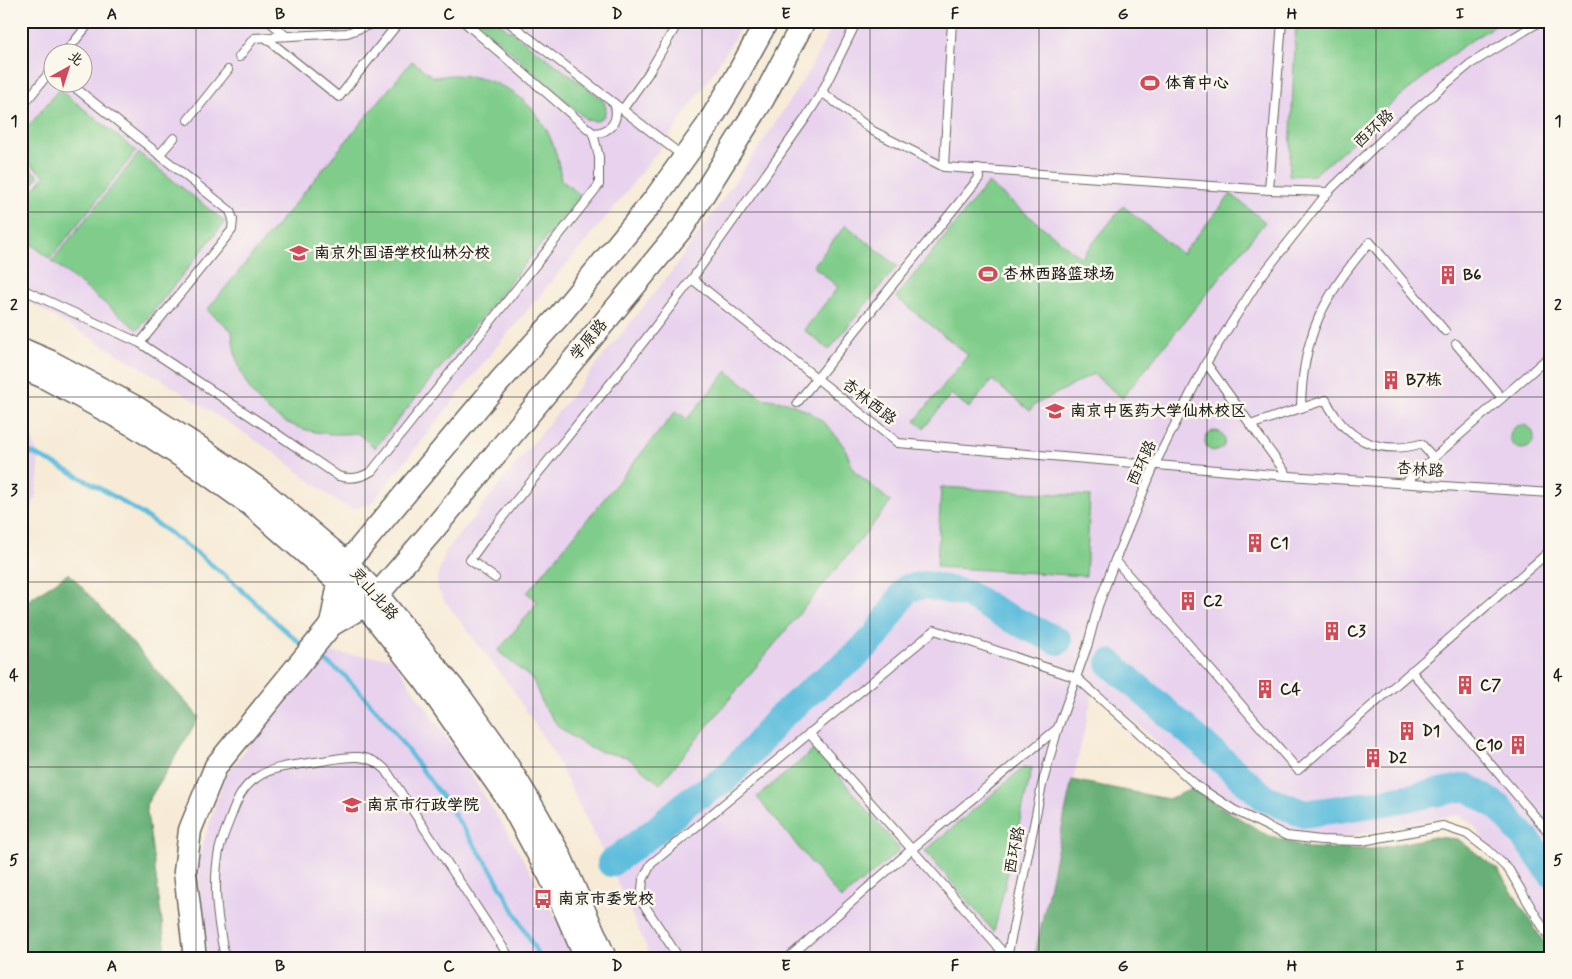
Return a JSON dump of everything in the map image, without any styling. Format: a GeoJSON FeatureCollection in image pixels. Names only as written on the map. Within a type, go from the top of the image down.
{"type":"FeatureCollection","features":[{"type":"Feature","properties":{"kind":"street"},"geometry":{"type":"LineString","coordinates":[[332,625],[343,573],[500,381],[559,316],[654,200],[685,158],[734,81],[767,21]]}},
{"type":"Feature","properties":{"kind":"street","name":"学原路"},"geometry":{"type":"LineString","coordinates":[[195,958],[185,872],[190,830],[216,766],[332,625],[371,600],[433,530],[683,227],[763,99],[804,21]]}},
{"type":"Feature","properties":{"kind":"street","name":"灵山北路"},"geometry":{"type":"LineString","coordinates":[[21,349],[49,361],[137,408],[200,448],[262,491],[371,600],[461,698],[510,769],[559,854],[605,958]]}},
{"type":"Feature","properties":{"kind":"street","name":"灵山北路"},"geometry":{"type":"LineString","coordinates":[[21,368],[44,377],[135,426],[198,467],[343,573]]}},
{"type":"Feature","properties":{"kind":"street","name":"灵山北路"},"geometry":{"type":"LineString","coordinates":[[371,600],[510,802],[550,876],[586,958]]}},
{"type":"Feature","properties":{"kind":"lane"},"geometry":{"type":"LineString","coordinates":[[74,42],[91,21]]}},
{"type":"Feature","properties":{"kind":"lane"},"geometry":{"type":"LineString","coordinates":[[269,21],[286,36]]}},
{"type":"Feature","properties":{"kind":"lane"},"geometry":{"type":"LineString","coordinates":[[238,57],[254,38],[346,33],[371,26],[380,21]]}},
{"type":"Feature","properties":{"kind":"lane"},"geometry":{"type":"LineString","coordinates":[[266,38],[339,97],[400,21]]}},
{"type":"Feature","properties":{"kind":"lane"},"geometry":{"type":"LineString","coordinates":[[21,287],[140,343],[267,426],[338,476],[355,478],[367,475],[599,186],[599,157],[593,133],[463,21]]}},
{"type":"Feature","properties":{"kind":"lane"},"geometry":{"type":"LineString","coordinates":[[507,21],[685,158]]}},
{"type":"Feature","properties":{"kind":"lane"},"geometry":{"type":"LineString","coordinates":[[623,109],[648,74],[679,21]]}},
{"type":"Feature","properties":{"kind":"lane"},"geometry":{"type":"LineString","coordinates":[[495,578],[470,560],[488,534],[631,358],[692,279],[800,127],[822,92],[857,21]]}},
{"type":"Feature","properties":{"kind":"lane"},"geometry":{"type":"LineString","coordinates":[[944,166],[952,21]]}},
{"type":"Feature","properties":{"kind":"lane"},"geometry":{"type":"LineString","coordinates":[[1269,190],[1282,21]]}},
{"type":"Feature","properties":{"kind":"lane","name":"西环路"},"geometry":{"type":"LineString","coordinates":[[1008,957],[1042,785],[1058,728],[1088,644],[1098,606],[1154,466],[1206,364],[1260,278],[1328,192],[1395,127],[1470,64],[1541,21]]}},
{"type":"Feature","properties":{"kind":"lane"},"geometry":{"type":"LineString","coordinates":[[188,120],[228,70]]}},
{"type":"Feature","properties":{"kind":"lane"},"geometry":{"type":"LineString","coordinates":[[21,108],[42,82]]}},
{"type":"Feature","properties":{"kind":"lane"},"geometry":{"type":"LineString","coordinates":[[80,92],[230,211],[233,219],[232,230],[140,343]]}},
{"type":"Feature","properties":{"kind":"lane"},"geometry":{"type":"LineString","coordinates":[[822,92],[873,131],[944,166],[1269,190],[1328,192]]}},
{"type":"Feature","properties":{"kind":"lane"},"geometry":{"type":"LineString","coordinates":[[593,133],[606,131],[612,127],[616,116],[614,103]]}},
{"type":"Feature","properties":{"kind":"lane"},"geometry":{"type":"LineString","coordinates":[[159,155],[174,138]]}},
{"type":"Feature","properties":{"kind":"lane"},"geometry":{"type":"LineString","coordinates":[[797,403],[979,178],[978,169]]}},
{"type":"Feature","properties":{"kind":"lane"},"geometry":{"type":"LineString","coordinates":[[1301,408],[1301,386],[1304,365],[1316,324],[1332,290],[1370,242],[1445,331]]}},
{"type":"Feature","properties":{"kind":"lane","name":"杏林西路"},"geometry":{"type":"LineString","coordinates":[[692,279],[898,442],[1154,466]]}},
{"type":"Feature","properties":{"kind":"lane"},"geometry":{"type":"LineString","coordinates":[[1456,344],[1502,398]]}},
{"type":"Feature","properties":{"kind":"lane"},"geometry":{"type":"LineString","coordinates":[[1405,483],[1551,355]]}},
{"type":"Feature","properties":{"kind":"lane"},"geometry":{"type":"LineString","coordinates":[[1206,364],[1288,476]]}},
{"type":"Feature","properties":{"kind":"lane"},"geometry":{"type":"LineString","coordinates":[[1250,425],[1326,400],[1344,428],[1363,441],[1386,448],[1398,449],[1421,444],[1434,458]]}},
{"type":"Feature","properties":{"kind":"lane","name":"杏林路"},"geometry":{"type":"LineString","coordinates":[[1154,466],[1551,493]]}},
{"type":"Feature","properties":{"kind":"lane"},"geometry":{"type":"LineString","coordinates":[[1115,560],[1298,770],[1551,550]]}},
{"type":"Feature","properties":{"kind":"lane"},"geometry":{"type":"LineString","coordinates":[[679,958],[641,900],[643,880],[651,864],[935,630],[1076,678],[1197,786],[1234,810],[1287,836],[1321,840],[1362,841],[1407,831],[1443,826],[1467,834],[1488,850],[1509,870],[1551,941]]}},
{"type":"Feature","properties":{"kind":"lane"},"geometry":{"type":"LineString","coordinates":[[1411,671],[1551,835]]}},
{"type":"Feature","properties":{"kind":"lane"},"geometry":{"type":"LineString","coordinates":[[788,958],[912,849],[1058,728]]}},
{"type":"Feature","properties":{"kind":"lane"},"geometry":{"type":"LineString","coordinates":[[808,733],[1008,957]]}},
{"type":"Feature","properties":{"kind":"lane"},"geometry":{"type":"LineString","coordinates":[[225,958],[217,918],[216,882],[219,850],[242,791],[256,778],[273,770],[355,756],[369,758],[386,770],[510,958]]}},
{"type":"Feature","properties":{"kind":"shaded area","name":"南京外国语学校仙林分校"},"geometry":{"type":"Polygon","coordinates":[[[21,21],[745,21],[713,73],[672,133],[613,209],[499,344],[371,504],[353,509],[335,500],[273,452],[156,376],[21,297],[21,21]]]}},
{"type":"Feature","properties":{"kind":"shaded area","name":"南京中医药大学仙林校区"},"geometry":{"type":"Polygon","coordinates":[[[835,21],[1551,21],[1551,931],[1474,826],[1461,816],[1455,815],[1349,836],[1312,840],[1289,838],[1215,795],[1098,688],[1093,692],[1036,945],[1036,958],[651,958],[616,879],[554,754],[511,687],[444,600],[438,589],[437,578],[446,551],[672,271],[764,140],[807,74],[835,21]]]}},
{"type":"Feature","properties":{"kind":"shaded area"},"geometry":{"type":"Polygon","coordinates":[[[21,417],[30,431],[37,453],[39,469],[36,494],[31,511],[21,531],[21,417]]]}},
{"type":"Feature","properties":{"kind":"shaded area","name":"南京市行政学院"},"geometry":{"type":"Polygon","coordinates":[[[332,653],[392,658],[455,750],[507,832],[549,903],[575,958],[209,958],[201,914],[198,860],[224,778],[264,725],[301,683],[332,653]]]}},
{"type":"Feature","properties":{"kind":"green space"},"geometry":{"type":"Polygon","coordinates":[[[476,21],[497,21],[603,100],[606,108],[604,116],[597,121],[587,120],[476,21]]]}},
{"type":"Feature","properties":{"kind":"green space"},"geometry":{"type":"Polygon","coordinates":[[[1296,21],[1502,21],[1464,45],[1392,103],[1354,141],[1314,175],[1289,176],[1296,21]]]}},
{"type":"Feature","properties":{"kind":"green space"},"geometry":{"type":"Polygon","coordinates":[[[412,61],[434,77],[448,75],[465,76],[480,78],[498,84],[526,103],[537,115],[553,145],[561,180],[581,195],[375,448],[357,433],[331,434],[308,430],[288,423],[270,412],[255,397],[244,378],[236,356],[232,331],[207,310],[412,61]]]}},
{"type":"Feature","properties":{"kind":"green space"},"geometry":{"type":"Polygon","coordinates":[[[57,92],[63,92],[136,151],[50,259],[21,236],[21,205],[45,176],[21,157],[21,136],[57,92]]]}},
{"type":"Feature","properties":{"kind":"green space"},"geometry":{"type":"Polygon","coordinates":[[[139,153],[225,222],[138,330],[52,261],[139,153]]]}},
{"type":"Feature","properties":{"kind":"green space"},"geometry":{"type":"Polygon","coordinates":[[[21,162],[39,176],[21,199],[21,162]]]}},
{"type":"Feature","properties":{"kind":"green space"},"geometry":{"type":"Polygon","coordinates":[[[988,183],[1081,258],[1123,206],[1182,254],[1231,194],[1265,222],[1122,398],[1093,374],[1033,406],[1030,411],[992,380],[969,408],[951,394],[924,428],[915,421],[968,355],[896,297],[988,183]]]}},
{"type":"Feature","properties":{"kind":"green space"},"geometry":{"type":"Polygon","coordinates":[[[846,225],[897,266],[829,350],[804,330],[838,287],[813,266],[846,225]]]}},
{"type":"Feature","properties":{"kind":"green space"},"geometry":{"type":"Polygon","coordinates":[[[727,371],[762,398],[787,402],[810,412],[821,420],[830,428],[845,448],[854,471],[891,502],[660,784],[627,757],[590,748],[558,726],[543,705],[533,680],[498,651],[538,602],[527,593],[676,411],[687,419],[727,371]]]}},
{"type":"Feature","properties":{"kind":"green space"},"geometry":{"type":"Polygon","coordinates":[[[1522,425],[1530,429],[1534,437],[1530,445],[1522,449],[1514,445],[1510,437],[1514,429],[1522,425]]]}},
{"type":"Feature","properties":{"kind":"green space"},"geometry":{"type":"Polygon","coordinates":[[[1211,431],[1219,431],[1225,437],[1225,445],[1219,451],[1211,451],[1205,445],[1205,437],[1211,431]]]}},
{"type":"Feature","properties":{"kind":"green space"},"geometry":{"type":"Polygon","coordinates":[[[941,487],[1090,496],[1086,576],[937,567],[941,487]]]}},
{"type":"Feature","properties":{"kind":"green space"},"geometry":{"type":"Polygon","coordinates":[[[69,573],[199,717],[146,805],[167,958],[21,958],[21,605],[69,573]]]}},
{"type":"Feature","properties":{"kind":"green space"},"geometry":{"type":"Polygon","coordinates":[[[816,748],[900,850],[841,899],[757,797],[816,748]]]}},
{"type":"Feature","properties":{"kind":"green space"},"geometry":{"type":"Polygon","coordinates":[[[1023,768],[1032,768],[994,932],[925,851],[1023,768]]]}},
{"type":"Feature","properties":{"kind":"green space"},"geometry":{"type":"Polygon","coordinates":[[[1072,780],[1168,799],[1192,789],[1265,834],[1308,848],[1374,849],[1434,837],[1458,839],[1499,871],[1551,954],[1551,958],[1036,958],[1036,950],[1072,780]]]}},
{"type":"Feature","properties":{"kind":"waterway"},"geometry":{"type":"LineString","coordinates":[[21,448],[103,490],[180,540],[228,578],[305,647]]}},
{"type":"Feature","properties":{"kind":"waterway"},"geometry":{"type":"LineString","coordinates":[[611,863],[655,831],[689,801],[725,779],[778,719],[852,659],[876,636],[907,588],[926,585],[967,594],[1005,616],[1058,641]]}},
{"type":"Feature","properties":{"kind":"waterway"},"geometry":{"type":"LineString","coordinates":[[316,654],[344,675],[382,716],[443,798],[492,871],[540,958]]}},
{"type":"Feature","properties":{"kind":"waterway"},"geometry":{"type":"LineString","coordinates":[[1110,663],[1265,798],[1304,814],[1374,804],[1467,787],[1500,808],[1551,873]]}},
{"type":"Feature","properties":{"kind":"place","name":"体育中心"},"geometry":{"type":"Point","coordinates":[1150,83]}},
{"type":"Feature","properties":{"kind":"place","name":"南京外国语学校仙林分校"},"geometry":{"type":"Point","coordinates":[299,253]}},
{"type":"Feature","properties":{"kind":"place","name":"杏林西路篮球场"},"geometry":{"type":"Point","coordinates":[988,274]}},
{"type":"Feature","properties":{"kind":"place","name":"B6"},"geometry":{"type":"Point","coordinates":[1448,275]}},
{"type":"Feature","properties":{"kind":"place","name":"B7栋"},"geometry":{"type":"Point","coordinates":[1391,380]}},
{"type":"Feature","properties":{"kind":"place","name":"南京中医药大学仙林校区"},"geometry":{"type":"Point","coordinates":[1055,411]}},
{"type":"Feature","properties":{"kind":"place","name":"C1"},"geometry":{"type":"Point","coordinates":[1255,543]}},
{"type":"Feature","properties":{"kind":"place","name":"C2"},"geometry":{"type":"Point","coordinates":[1188,601]}},
{"type":"Feature","properties":{"kind":"place","name":"C3"},"geometry":{"type":"Point","coordinates":[1332,631]}},
{"type":"Feature","properties":{"kind":"place","name":"C7"},"geometry":{"type":"Point","coordinates":[1465,685]}},
{"type":"Feature","properties":{"kind":"place","name":"C4"},"geometry":{"type":"Point","coordinates":[1265,689]}},
{"type":"Feature","properties":{"kind":"place","name":"D1"},"geometry":{"type":"Point","coordinates":[1407,731]}},
{"type":"Feature","properties":{"kind":"place","name":"C10"},"geometry":{"type":"Point","coordinates":[1518,745]}},
{"type":"Feature","properties":{"kind":"place","name":"D2"},"geometry":{"type":"Point","coordinates":[1373,758]}},
{"type":"Feature","properties":{"kind":"place","name":"南京市行政学院"},"geometry":{"type":"Point","coordinates":[352,805]}},
{"type":"Feature","properties":{"kind":"place","name":"南京市委党校"},"geometry":{"type":"Point","coordinates":[543,899]}}]}
